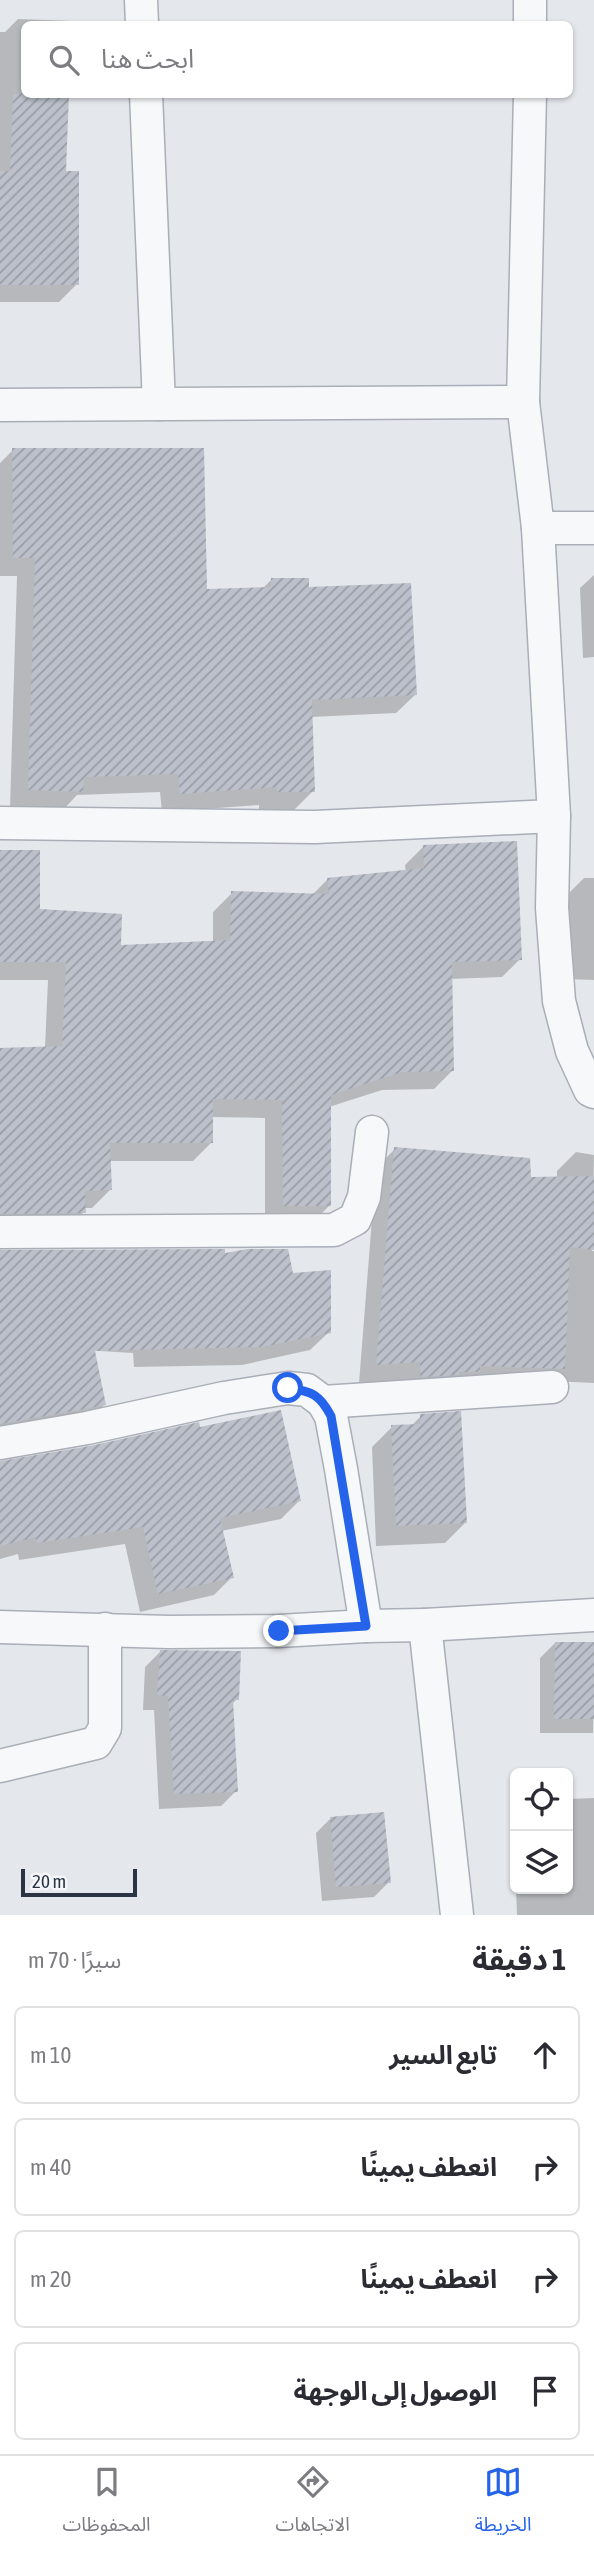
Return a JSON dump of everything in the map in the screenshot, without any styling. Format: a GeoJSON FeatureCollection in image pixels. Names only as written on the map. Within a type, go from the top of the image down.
{"type":"FeatureCollection","features":[{"type":"Feature","properties":{"kind":"street"},"geometry":{"type":"LineString","coordinates":[[141,0],[142,21]]}},
{"type":"Feature","properties":{"kind":"street"},"geometry":{"type":"LineString","coordinates":[[530,0],[530,21]]}},
{"type":"Feature","properties":{"kind":"street"},"geometry":{"type":"LineString","coordinates":[[146,98],[159,404]]}},
{"type":"Feature","properties":{"kind":"street"},"geometry":{"type":"LineString","coordinates":[[530,98],[523,402],[538,528],[554,816],[552,908],[559,1001],[572,1051],[590,1090],[594,1092]]}},
{"type":"Feature","properties":{"kind":"street"},"geometry":{"type":"LineString","coordinates":[[0,405],[523,402]]}},
{"type":"Feature","properties":{"kind":"street"},"geometry":{"type":"LineString","coordinates":[[538,528],[594,528]]}},
{"type":"Feature","properties":{"kind":"street"},"geometry":{"type":"LineString","coordinates":[[0,823],[315,827],[554,816]]}},
{"type":"Feature","properties":{"kind":"street"},"geometry":{"type":"LineString","coordinates":[[0,1232],[334,1230],[355,1219],[364,1196],[372,1132]]}},
{"type":"Feature","properties":{"kind":"street"},"geometry":{"type":"LineString","coordinates":[[323,1402],[552,1387]]}},
{"type":"Feature","properties":{"kind":"street"},"geometry":{"type":"LineString","coordinates":[[0,1443],[87,1428],[212,1401],[288,1388],[307,1390],[323,1402],[331,1416],[366,1626]]}},
{"type":"Feature","properties":{"kind":"street"},"geometry":{"type":"LineString","coordinates":[[0,1627],[168,1632],[279,1631],[594,1615]]}},
{"type":"Feature","properties":{"kind":"street"},"geometry":{"type":"LineString","coordinates":[[425,1625],[457,1915]]}},
{"type":"Feature","properties":{"kind":"street"},"geometry":{"type":"LineString","coordinates":[[0,1766],[96,1743],[105,1728],[105,1629]]}},
{"type":"Feature","properties":{"kind":"building"},"geometry":{"type":"Polygon","coordinates":[[[13,94],[21,94],[21,98],[69,98],[66,171],[79,171],[79,285],[0,285],[0,171],[10,171],[13,94]]]}},
{"type":"Feature","properties":{"kind":"building"},"geometry":{"type":"Polygon","coordinates":[[[12,448],[204,448],[207,589],[271,587],[271,578],[309,578],[309,587],[411,583],[417,695],[312,700],[315,792],[277,792],[277,787],[180,794],[178,774],[84,777],[83,792],[28,790],[35,558],[13,558],[12,448]]]}},
{"type":"Feature","properties":{"kind":"building"},"geometry":{"type":"Polygon","coordinates":[[[517,841],[522,960],[452,962],[454,1071],[402,1072],[331,1095],[331,1206],[283,1206],[282,1100],[213,1099],[213,1143],[110,1143],[112,1190],[85,1191],[86,1213],[0,1214],[0,1048],[62,1046],[66,962],[0,962],[0,850],[40,850],[40,909],[122,914],[121,945],[230,940],[231,891],[329,894],[327,878],[424,868],[423,845],[517,841]]]}},
{"type":"Feature","properties":{"kind":"building"},"geometry":{"type":"Polygon","coordinates":[[[394,1147],[530,1158],[531,1177],[594,1176],[594,1250],[570,1247],[565,1369],[480,1366],[480,1372],[420,1377],[420,1362],[376,1365],[394,1147]]]}},
{"type":"Feature","properties":{"kind":"building"},"geometry":{"type":"Polygon","coordinates":[[[225,1249],[225,1253],[248,1249],[288,1249],[293,1273],[331,1270],[331,1333],[261,1347],[95,1351],[106,1405],[0,1424],[0,1250],[225,1249]]]}},
{"type":"Feature","properties":{"kind":"building"},"geometry":{"type":"Polygon","coordinates":[[[281,1410],[301,1501],[220,1518],[234,1578],[158,1594],[143,1527],[37,1543],[36,1537],[0,1546],[0,1461],[90,1446],[199,1422],[200,1427],[281,1410]]]}},
{"type":"Feature","properties":{"kind":"building"},"geometry":{"type":"Polygon","coordinates":[[[461,1411],[467,1523],[396,1526],[391,1425],[420,1424],[420,1414],[461,1411]]]}},
{"type":"Feature","properties":{"kind":"building"},"geometry":{"type":"Polygon","coordinates":[[[555,1642],[594,1642],[594,1719],[554,1719],[555,1642]]]}},
{"type":"Feature","properties":{"kind":"building"},"geometry":{"type":"Polygon","coordinates":[[[160,1650],[241,1651],[239,1700],[233,1700],[238,1792],[174,1794],[168,1696],[157,1695],[160,1650]]]}},
{"type":"Feature","properties":{"kind":"building"},"geometry":{"type":"Polygon","coordinates":[[[384,1812],[391,1883],[336,1887],[330,1817],[384,1812]]]}},
{"type":"Feature","properties":{"kind":"route"},"geometry":{"type":"LineString","coordinates":[[279,1631],[366,1626],[331,1416],[323,1402],[307,1390],[288,1388]]}}]}
